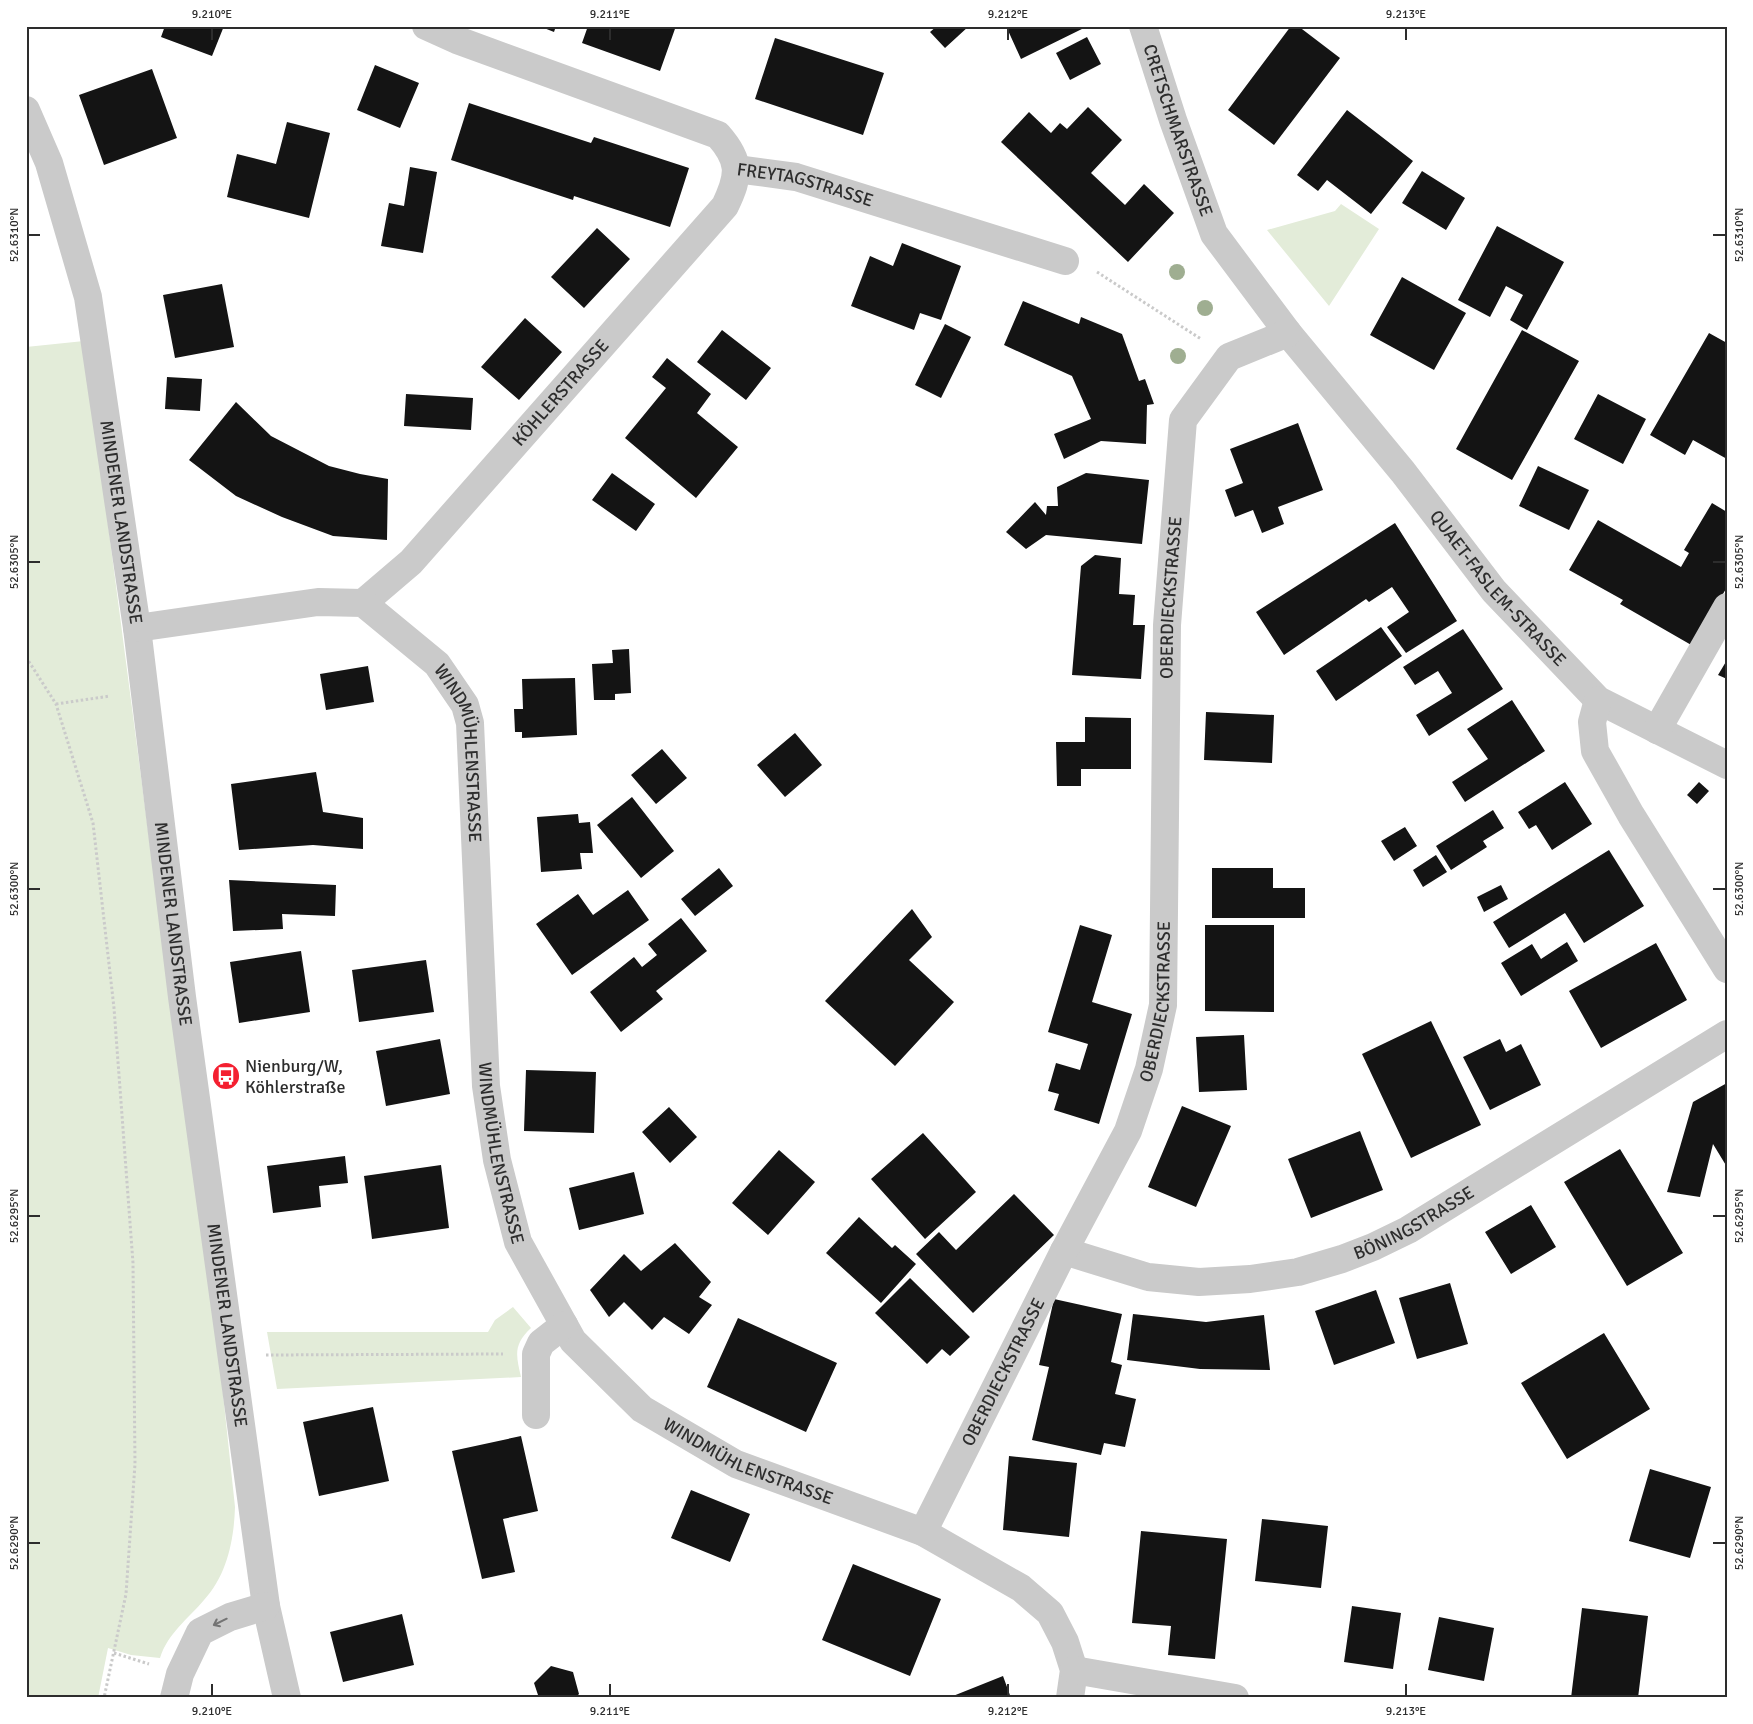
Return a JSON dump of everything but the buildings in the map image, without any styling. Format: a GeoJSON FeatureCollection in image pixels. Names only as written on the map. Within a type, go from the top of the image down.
{"type":"FeatureCollection","features":[{"type":"Feature","properties":{"kind":"street","name":"FREYTAGSTRASSE"},"geometry":{"type":"LineString","coordinates":[[426,26],[457,40],[718,135],[731,150],[736,169],[796,177],[1065,261]]}},
{"type":"Feature","properties":{"kind":"street","name":"CRETSCHMARSTRASSE"},"geometry":{"type":"LineString","coordinates":[[1142,26],[1214,234],[1288,333]]}},
{"type":"Feature","properties":{"kind":"street","name":"MINDENER LANDSTRASSE"},"geometry":{"type":"LineString","coordinates":[[26,110],[49,164],[88,297],[138,628],[184,1006],[266,1606],[286,1698]]}},
{"type":"Feature","properties":{"kind":"street","name":"KÖHLERSTRASSE"},"geometry":{"type":"LineString","coordinates":[[363,603],[411,562],[725,206],[734,188],[736,169]]}},
{"type":"Feature","properties":{"kind":"street"},"geometry":{"type":"LineString","coordinates":[[1229,357],[1288,333]]}},
{"type":"Feature","properties":{"kind":"street","name":"QUAET-FASLEM-STRASSE"},"geometry":{"type":"LineString","coordinates":[[1288,333],[1403,472],[1494,591],[1598,700],[1727,765]]}},
{"type":"Feature","properties":{"kind":"street","name":"OBERDIECKSTRASSE"},"geometry":{"type":"LineString","coordinates":[[923,1532],[1064,1251],[1128,1131],[1149,1069],[1163,1004],[1167,625],[1183,420],[1229,357]]}},
{"type":"Feature","properties":{"kind":"street"},"geometry":{"type":"LineString","coordinates":[[138,628],[318,602],[363,603]]}},
{"type":"Feature","properties":{"kind":"street","name":"WINDMÜHLENSTRASSE"},"geometry":{"type":"LineString","coordinates":[[363,603],[437,664],[465,705],[470,723],[486,1086],[495,1151],[518,1242],[573,1341],[642,1409],[736,1464],[923,1532],[1021,1588],[1050,1613],[1065,1642],[1074,1670]]}},
{"type":"Feature","properties":{"kind":"street"},"geometry":{"type":"LineString","coordinates":[[1657,730],[1727,608]]}},
{"type":"Feature","properties":{"kind":"street"},"geometry":{"type":"LineString","coordinates":[[1598,700],[1592,722],[1595,751],[1630,815],[1727,970]]}},
{"type":"Feature","properties":{"kind":"street","name":"BÖNINGSTRASSE"},"geometry":{"type":"LineString","coordinates":[[1064,1251],[1148,1277],[1199,1282],[1298,1272],[1342,1259],[1408,1230],[1727,1034]]}},
{"type":"Feature","properties":{"kind":"street"},"geometry":{"type":"LineString","coordinates":[[536,1415],[536,1354],[541,1343],[564,1325]]}},
{"type":"Feature","properties":{"kind":"street"},"geometry":{"type":"LineString","coordinates":[[174,1698],[180,1674],[200,1632],[230,1617],[266,1606]]}},
{"type":"Feature","properties":{"kind":"street"},"geometry":{"type":"LineString","coordinates":[[1070,1698],[1074,1670],[1235,1698]]}},
{"type":"Feature","properties":{"kind":"path"},"geometry":{"type":"LineString","coordinates":[[1065,261],[1098,272],[1229,357]]}},
{"type":"Feature","properties":{"kind":"path"},"geometry":{"type":"LineString","coordinates":[[26,657],[56,704],[93,823],[114,1008],[134,1263],[136,1464],[126,1594],[104,1698]]}},
{"type":"Feature","properties":{"kind":"path"},"geometry":{"type":"LineString","coordinates":[[56,704],[145,690]]}},
{"type":"Feature","properties":{"kind":"path"},"geometry":{"type":"LineString","coordinates":[[233,1356],[536,1354]]}},
{"type":"Feature","properties":{"kind":"green space"},"geometry":{"type":"Polygon","coordinates":[[[1341,204],[1379,229],[1329,306],[1267,230],[1335,211],[1341,204]]]}},
{"type":"Feature","properties":{"kind":"green space"},"geometry":{"type":"Polygon","coordinates":[[[84,341],[220,1366],[235,1507],[231,1544],[224,1568],[212,1590],[168,1641],[160,1658],[131,1655],[108,1648],[98,1698],[26,1698],[26,347],[84,341]]]}},
{"type":"Feature","properties":{"kind":"green space"},"geometry":{"type":"Polygon","coordinates":[[[513,1307],[531,1328],[521,1340],[517,1351],[521,1377],[277,1389],[267,1332],[488,1332],[495,1320],[513,1307]]]}},
{"type":"Feature","properties":{"kind":"place","name":"Nienburg/W, Köhlerstraße"},"geometry":{"type":"Point","coordinates":[226,1076]}}]}
